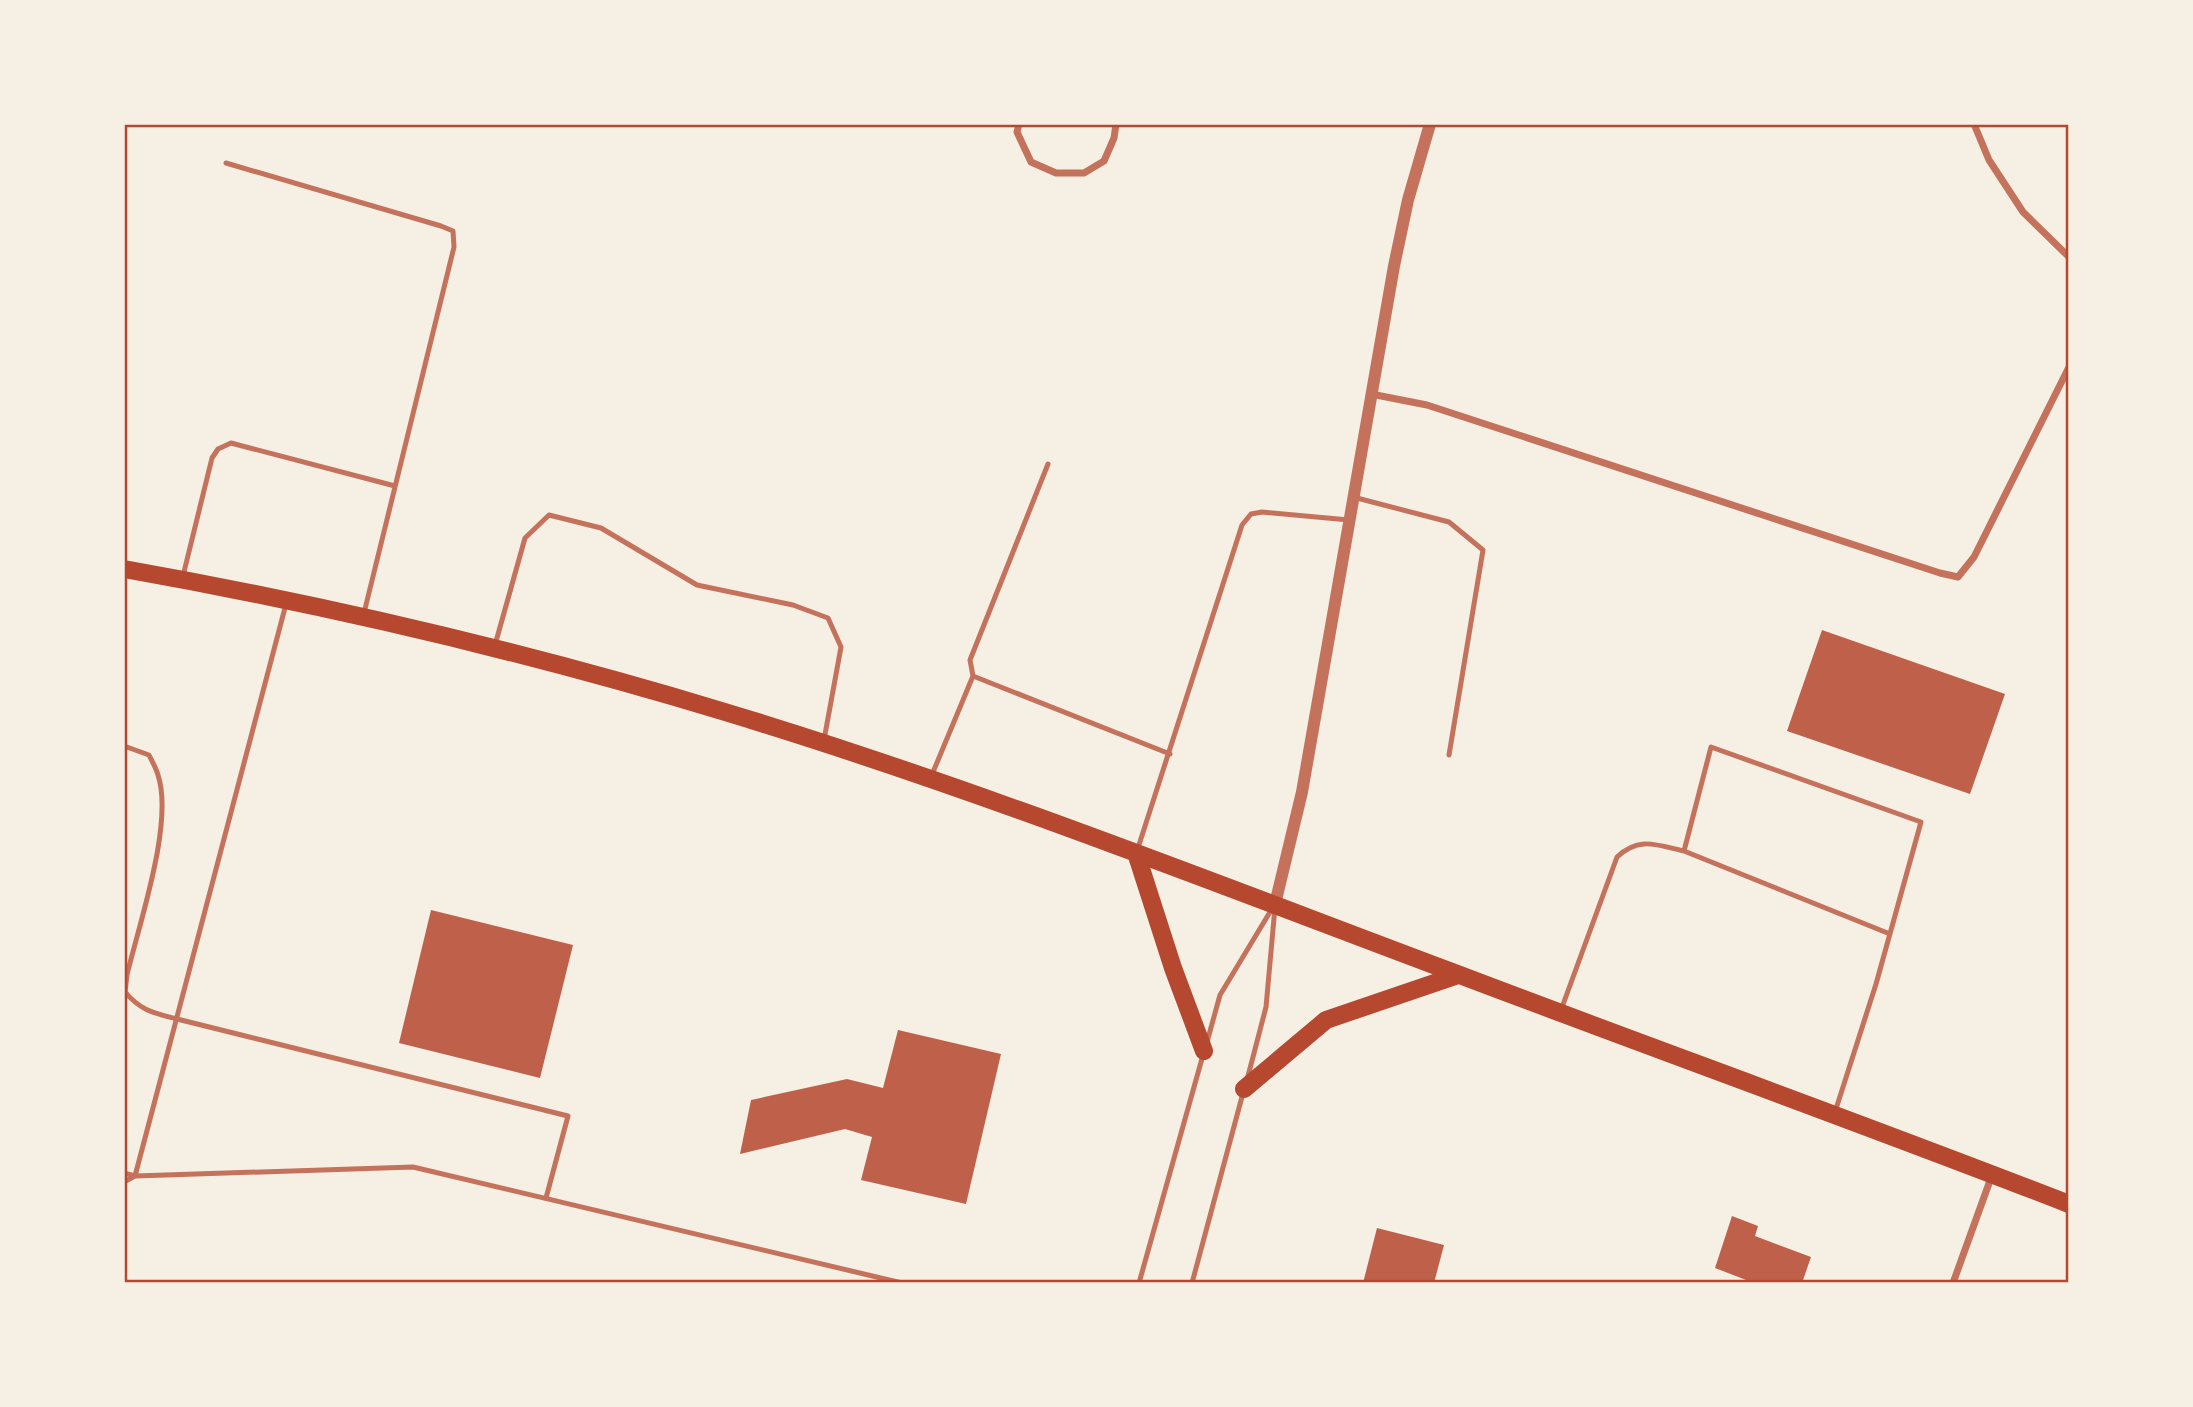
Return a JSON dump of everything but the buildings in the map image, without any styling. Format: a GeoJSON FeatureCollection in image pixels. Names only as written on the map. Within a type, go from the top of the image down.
{"type":"FeatureCollection","features":[{"type":"Feature","properties":{"kind":"main road"},"geometry":{"type":"LineString","coordinates":[[124,569],[287,599],[494,647],[640,687],[824,744],[1275,904],[2069,1204]]}},
{"type":"Feature","properties":{"kind":"main road"},"geometry":{"type":"LineString","coordinates":[[1136,853],[1173,968],[1205,1051]]}},
{"type":"Feature","properties":{"kind":"main road"},"geometry":{"type":"LineString","coordinates":[[1244,1089],[1326,1020],[1458,975]]}},
{"type":"Feature","properties":{"kind":"street"},"geometry":{"type":"LineString","coordinates":[[1019,124],[1017,132],[1031,162],[1056,173],[1084,173],[1104,161],[1114,138],[1116,124]]}},
{"type":"Feature","properties":{"kind":"street"},"geometry":{"type":"LineString","coordinates":[[1275,904],[1302,792],[1394,266],[1408,200],[1430,124]]}},
{"type":"Feature","properties":{"kind":"street"},"geometry":{"type":"LineString","coordinates":[[1974,124],[1989,160],[2023,212],[2069,257]]}},
{"type":"Feature","properties":{"kind":"street"},"geometry":{"type":"LineString","coordinates":[[1370,394],[1427,405],[1958,577],[1974,557],[2069,367]]}},
{"type":"Feature","properties":{"kind":"street"},"geometry":{"type":"LineString","coordinates":[[1953,1283],[1993,1174]]}},
{"type":"Feature","properties":{"kind":"lane"},"geometry":{"type":"LineString","coordinates":[[226,163],[453,231],[454,247],[363,616]]}},
{"type":"Feature","properties":{"kind":"lane"},"geometry":{"type":"LineString","coordinates":[[182,579],[212,458],[218,449],[231,443],[395,486]]}},
{"type":"Feature","properties":{"kind":"lane"},"geometry":{"type":"LineString","coordinates":[[930,780],[972,676],[970,660],[1048,464]]}},
{"type":"Feature","properties":{"kind":"lane"},"geometry":{"type":"LineString","coordinates":[[1353,497],[1449,522],[1483,550],[1449,755]]}},
{"type":"Feature","properties":{"kind":"lane"},"geometry":{"type":"LineString","coordinates":[[1136,853],[1242,525],[1251,514],[1262,512],[1349,520]]}},
{"type":"Feature","properties":{"kind":"lane"},"geometry":{"type":"LineString","coordinates":[[494,647],[525,538],[549,516],[601,528],[697,585],[793,605],[828,618],[841,647],[824,744]]}},
{"type":"Feature","properties":{"kind":"lane"},"geometry":{"type":"LineString","coordinates":[[124,1182],[135,1176],[287,599]]}},
{"type":"Feature","properties":{"kind":"lane"},"geometry":{"type":"LineString","coordinates":[[972,676],[1170,754]]}},
{"type":"Feature","properties":{"kind":"lane"},"geometry":{"type":"LineString","coordinates":[[124,746],[149,755],[159,776],[162,805],[159,845],[125,992],[144,1009],[177,1019],[568,1116],[545,1198]]}},
{"type":"Feature","properties":{"kind":"lane"},"geometry":{"type":"LineString","coordinates":[[1684,851],[1711,747],[1922,822],[1876,984],[1834,1115]]}},
{"type":"Feature","properties":{"kind":"lane"},"geometry":{"type":"LineString","coordinates":[[1561,1012],[1617,857],[1629,846],[1648,844],[1684,851],[1890,934]]}},
{"type":"Feature","properties":{"kind":"lane"},"geometry":{"type":"LineString","coordinates":[[1139,1283],[1220,995],[1275,904]]}},
{"type":"Feature","properties":{"kind":"lane"},"geometry":{"type":"LineString","coordinates":[[1192,1283],[1266,1007],[1275,904]]}},
{"type":"Feature","properties":{"kind":"lane"},"geometry":{"type":"LineString","coordinates":[[124,1173],[135,1176],[413,1167],[902,1283]]}}]}
